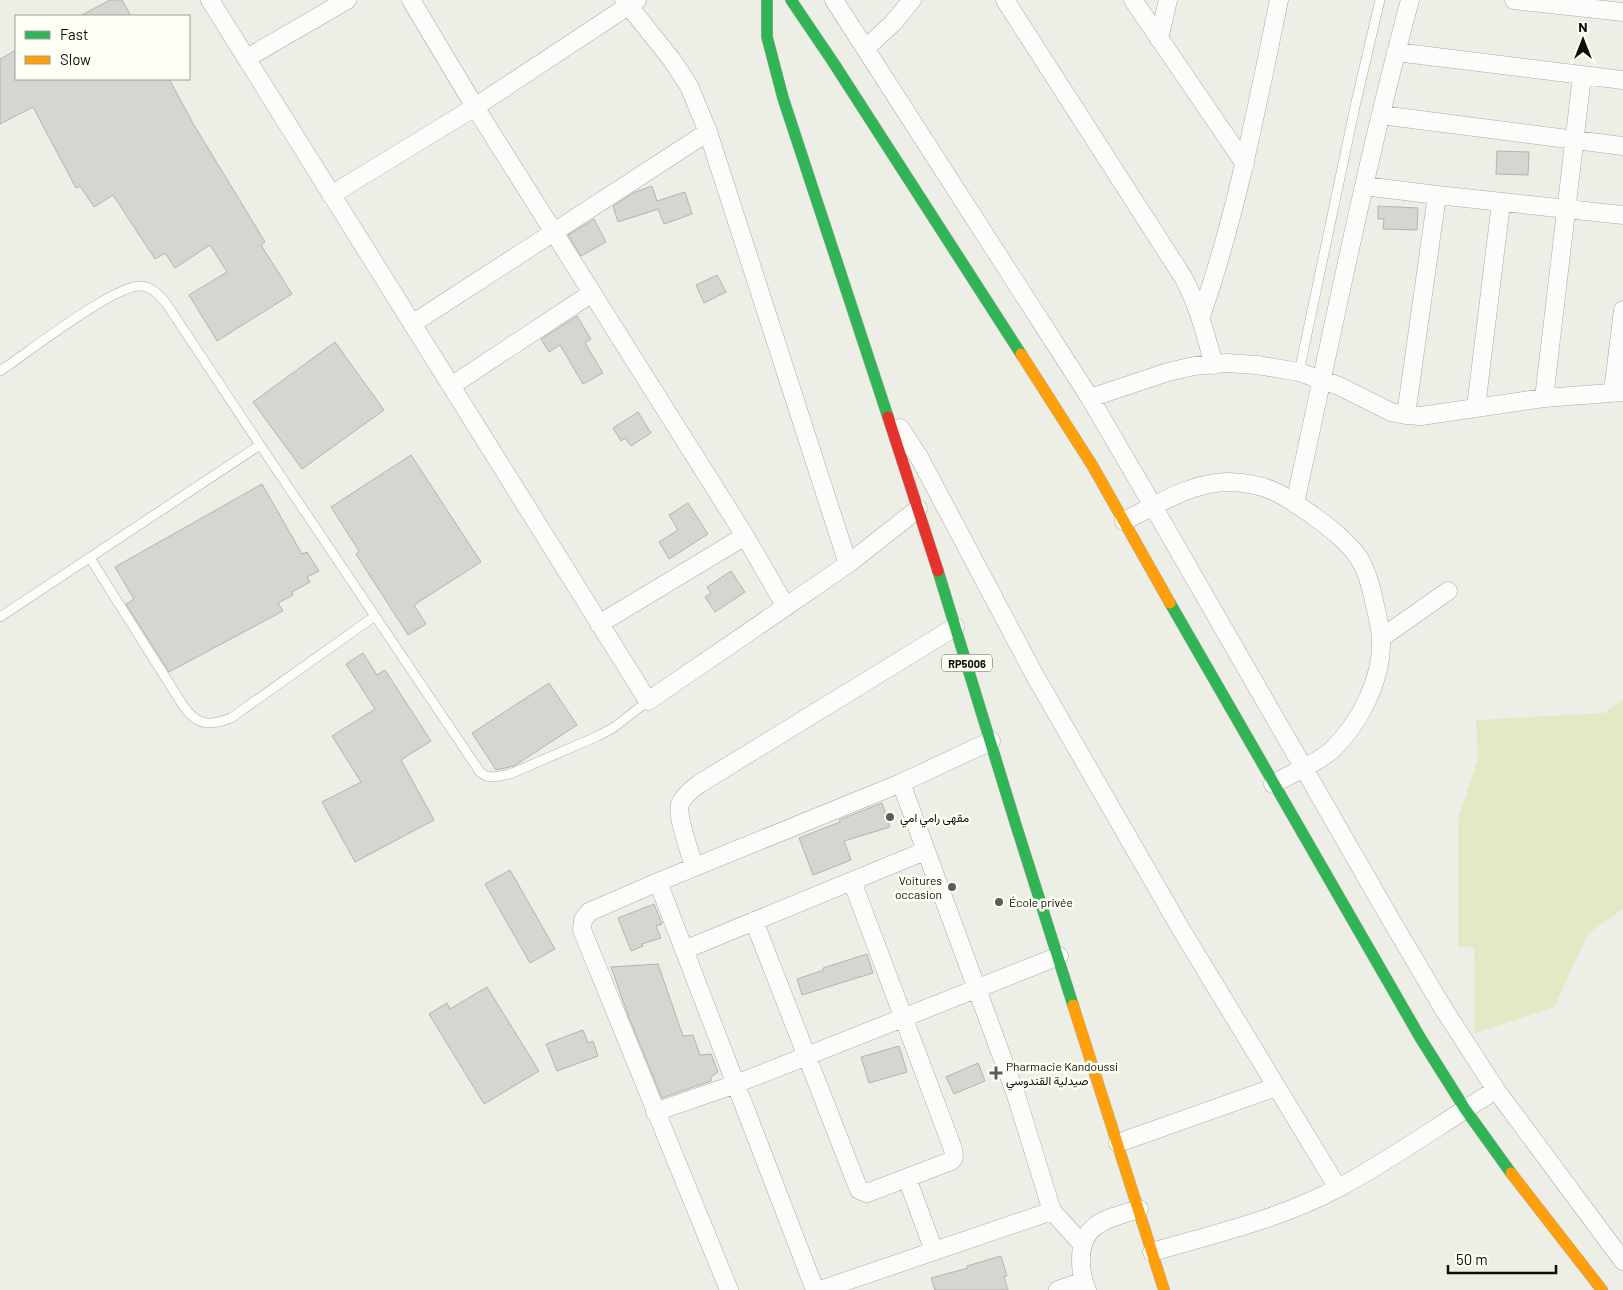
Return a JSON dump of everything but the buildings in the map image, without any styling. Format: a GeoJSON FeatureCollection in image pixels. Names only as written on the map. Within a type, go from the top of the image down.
{"type":"FeatureCollection","features":[{"type":"Feature","properties":{"kind":"street"},"geometry":{"type":"LineString","coordinates":[[210,0],[648,701],[848,564],[918,509]]}},
{"type":"Feature","properties":{"kind":"street"},"geometry":{"type":"LineString","coordinates":[[247,58],[347,0]]}},
{"type":"Feature","properties":{"kind":"street"},"geometry":{"type":"LineString","coordinates":[[412,0],[476,107],[745,536],[786,607]]}},
{"type":"Feature","properties":{"kind":"street","name":"RP5006"},"geometry":{"type":"LineString","coordinates":[[766,37],[767,0]]}},
{"type":"Feature","properties":{"kind":"street"},"geometry":{"type":"LineString","coordinates":[[792,0],[1036,375],[1092,465],[1202,661],[1421,1039],[1465,1109],[1530,1199],[1602,1290]]}},
{"type":"Feature","properties":{"kind":"street"},"geometry":{"type":"LineString","coordinates":[[834,0],[1090,398],[1429,984],[1496,1090],[1623,1260]]}},
{"type":"Feature","properties":{"kind":"street"},"geometry":{"type":"LineString","coordinates":[[866,48],[893,23],[912,0]]}},
{"type":"Feature","properties":{"kind":"street"},"geometry":{"type":"LineString","coordinates":[[1005,0],[1183,277],[1201,316],[1214,364]]}},
{"type":"Feature","properties":{"kind":"street"},"geometry":{"type":"LineString","coordinates":[[1133,0],[1245,164]]}},
{"type":"Feature","properties":{"kind":"street"},"geometry":{"type":"LineString","coordinates":[[1159,39],[1168,0]]}},
{"type":"Feature","properties":{"kind":"street"},"geometry":{"type":"LineString","coordinates":[[1201,316],[1228,232],[1245,164],[1279,0]]}},
{"type":"Feature","properties":{"kind":"street"},"geometry":{"type":"LineString","coordinates":[[1295,503],[1364,186],[1410,0]]}},
{"type":"Feature","properties":{"kind":"street"},"geometry":{"type":"LineString","coordinates":[[1514,0],[1561,2],[1623,12]]}},
{"type":"Feature","properties":{"kind":"street"},"geometry":{"type":"LineString","coordinates":[[331,194],[476,107],[630,2],[689,86],[708,132],[848,564]]}},
{"type":"Feature","properties":{"kind":"street","name":"RP5006"},"geometry":{"type":"LineString","coordinates":[[755,17],[766,37],[783,98],[918,509],[1015,822],[1164,1290]]}},
{"type":"Feature","properties":{"kind":"street"},"geometry":{"type":"LineString","coordinates":[[1396,52],[1623,80]]}},
{"type":"Feature","properties":{"kind":"street"},"geometry":{"type":"LineString","coordinates":[[1544,398],[1582,76]]}},
{"type":"Feature","properties":{"kind":"street"},"geometry":{"type":"LineString","coordinates":[[1381,115],[1623,146]]}},
{"type":"Feature","properties":{"kind":"street"},"geometry":{"type":"LineString","coordinates":[[412,324],[708,132]]}},
{"type":"Feature","properties":{"kind":"street"},"geometry":{"type":"LineString","coordinates":[[1364,186],[1437,196],[1623,216]]}},
{"type":"Feature","properties":{"kind":"street"},"geometry":{"type":"LineString","coordinates":[[1406,415],[1437,196]]}},
{"type":"Feature","properties":{"kind":"street"},"geometry":{"type":"LineString","coordinates":[[1476,407],[1501,203]]}},
{"type":"Feature","properties":{"kind":"street"},"geometry":{"type":"LineString","coordinates":[[451,386],[592,293]]}},
{"type":"Feature","properties":{"kind":"street"},"geometry":{"type":"LineString","coordinates":[[1090,398],[1168,372],[1194,366],[1227,363],[1257,365],[1299,372],[1322,379],[1366,398],[1391,412],[1406,415],[1435,414],[1544,398],[1618,392],[1623,310]]}},
{"type":"Feature","properties":{"kind":"street"},"geometry":{"type":"LineString","coordinates":[[883,402],[918,457],[1034,674],[1177,922],[1338,1188]]}},
{"type":"Feature","properties":{"kind":"street"},"geometry":{"type":"LineString","coordinates":[[1124,521],[1193,488],[1228,482],[1262,486],[1280,492],[1334,531],[1359,558],[1366,572],[1372,593],[1381,638],[1376,677],[1358,717],[1346,735],[1331,751],[1273,784]]}},
{"type":"Feature","properties":{"kind":"street"},"geometry":{"type":"LineString","coordinates":[[599,624],[745,536]]}},
{"type":"Feature","properties":{"kind":"street"},"geometry":{"type":"LineString","coordinates":[[1381,638],[1448,591]]}},
{"type":"Feature","properties":{"kind":"street"},"geometry":{"type":"LineString","coordinates":[[694,867],[679,814],[680,804],[687,794],[700,784],[955,627]]}},
{"type":"Feature","properties":{"kind":"street"},"geometry":{"type":"LineString","coordinates":[[729,1290],[582,930],[583,920],[589,912],[900,783],[991,741]]}},
{"type":"Feature","properties":{"kind":"street"},"geometry":{"type":"LineString","coordinates":[[900,783],[1016,1096],[1052,1211],[1083,1245]]}},
{"type":"Feature","properties":{"kind":"street"},"geometry":{"type":"LineString","coordinates":[[684,950],[926,851]]}},
{"type":"Feature","properties":{"kind":"street"},"geometry":{"type":"LineString","coordinates":[[754,921],[859,1190],[866,1193],[951,1161],[954,1153],[852,881]]}},
{"type":"Feature","properties":{"kind":"street"},"geometry":{"type":"LineString","coordinates":[[658,882],[814,1290]]}},
{"type":"Feature","properties":{"kind":"street"},"geometry":{"type":"LineString","coordinates":[[655,1112],[736,1084],[1059,956]]}},
{"type":"Feature","properties":{"kind":"street"},"geometry":{"type":"LineString","coordinates":[[1118,1143],[1276,1087]]}},
{"type":"Feature","properties":{"kind":"street"},"geometry":{"type":"LineString","coordinates":[[1152,1252],[1261,1220],[1304,1204],[1338,1188],[1384,1162],[1496,1090]]}},
{"type":"Feature","properties":{"kind":"street"},"geometry":{"type":"LineString","coordinates":[[907,1178],[934,1251]]}},
{"type":"Feature","properties":{"kind":"street"},"geometry":{"type":"LineString","coordinates":[[1058,1290],[1086,1285],[1082,1268],[1083,1245],[1089,1232],[1102,1222],[1139,1209]]}},
{"type":"Feature","properties":{"kind":"street"},"geometry":{"type":"LineString","coordinates":[[820,1290],[1052,1211]]}},
{"type":"Feature","properties":{"kind":"lane"},"geometry":{"type":"LineString","coordinates":[[1299,372],[1354,112],[1380,0]]}},
{"type":"Feature","properties":{"kind":"lane"},"geometry":{"type":"LineString","coordinates":[[0,371],[106,299],[130,287],[148,287],[166,302],[480,772],[486,776],[510,774],[598,736],[613,728],[648,701]]}},
{"type":"Feature","properties":{"kind":"lane"},"geometry":{"type":"LineString","coordinates":[[0,617],[260,445]]}},
{"type":"Feature","properties":{"kind":"lane"},"geometry":{"type":"LineString","coordinates":[[90,558],[184,707],[199,722],[210,724],[231,718],[375,616]]}},
{"type":"Feature","properties":{"kind":"green space"},"geometry":{"type":"Polygon","coordinates":[[[1623,699],[1623,909],[1588,934],[1554,1007],[1475,1033],[1474,947],[1458,947],[1458,819],[1478,759],[1476,720],[1604,713],[1623,699]]]}},
{"type":"Feature","properties":{"kind":"traffic: fast"},"geometry":{"type":"LineString","coordinates":[[767,0],[767,37],[783,98],[888,417]]}},
{"type":"Feature","properties":{"kind":"traffic: fast"},"geometry":{"type":"LineString","coordinates":[[791,0],[1021,354]]}},
{"type":"Feature","properties":{"kind":"traffic: fast"},"geometry":{"type":"LineString","coordinates":[[938,571],[1073,1005]]}},
{"type":"Feature","properties":{"kind":"traffic: fast"},"geometry":{"type":"LineString","coordinates":[[1170,603],[1421,1039],[1465,1109],[1511,1173]]}},
{"type":"Feature","properties":{"kind":"traffic: slow"},"geometry":{"type":"LineString","coordinates":[[1021,354],[1092,465],[1170,603]]}},
{"type":"Feature","properties":{"kind":"traffic: slow"},"geometry":{"type":"LineString","coordinates":[[1073,1005],[1164,1290]]}},
{"type":"Feature","properties":{"kind":"traffic: slow"},"geometry":{"type":"LineString","coordinates":[[1511,1173],[1602,1290]]}},
{"type":"Feature","properties":{"kind":"traffic: jam"},"geometry":{"type":"LineString","coordinates":[[888,417],[938,571]]}},
{"type":"Feature","properties":{"kind":"place","name":"مقهى رامي امي"},"geometry":{"type":"Point","coordinates":[890,817]}},
{"type":"Feature","properties":{"kind":"place","name":"Voitures occasion"},"geometry":{"type":"Point","coordinates":[952,887]}},
{"type":"Feature","properties":{"kind":"place","name":"École privée"},"geometry":{"type":"Point","coordinates":[999,902]}},
{"type":"Feature","properties":{"kind":"place","name":"Pharmacie Kandoussi صيدلية القندوسي"},"geometry":{"type":"Point","coordinates":[996,1073]}}]}
